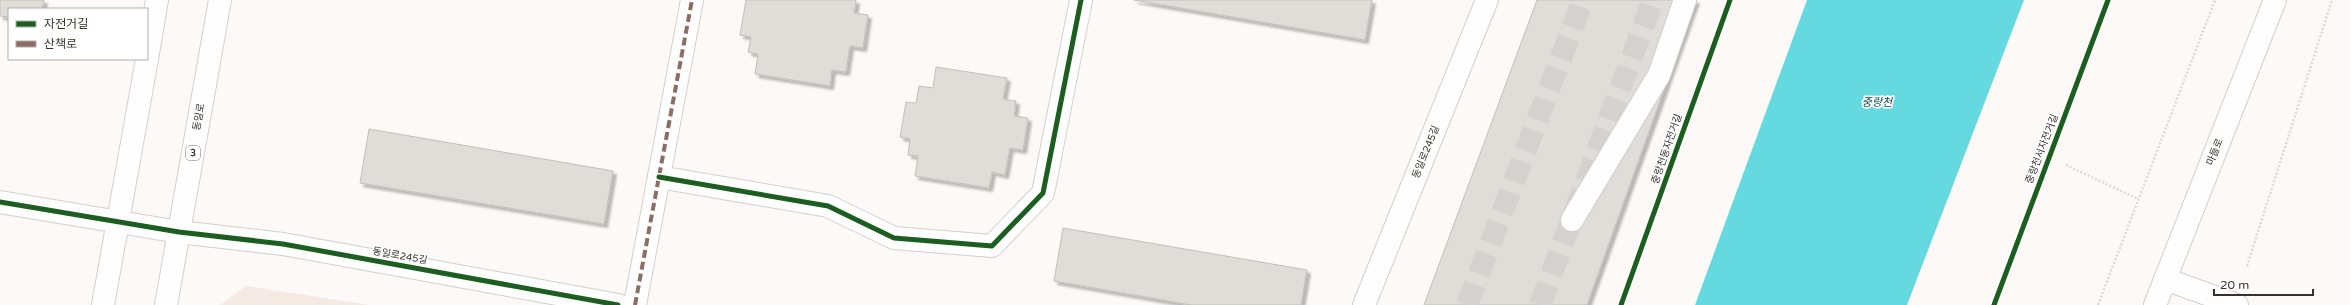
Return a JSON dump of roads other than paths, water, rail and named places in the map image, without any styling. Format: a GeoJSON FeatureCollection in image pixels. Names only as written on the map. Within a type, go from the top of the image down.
{"type":"FeatureCollection","features":[{"type":"Feature","properties":{"kind":"main road"},"geometry":{"type":"LineString","coordinates":[[148,53],[157,0]]}},
{"type":"Feature","properties":{"kind":"main road","name":"동일로"},"geometry":{"type":"LineString","coordinates":[[166,305],[220,0]]}},
{"type":"Feature","properties":{"kind":"main road"},"geometry":{"type":"LineString","coordinates":[[635,305],[692,0]]}},
{"type":"Feature","properties":{"kind":"main road"},"geometry":{"type":"LineString","coordinates":[[659,177],[828,206],[894,238],[992,246],[1043,193],[1081,0]]}},
{"type":"Feature","properties":{"kind":"main road","name":"동일로245길"},"geometry":{"type":"LineString","coordinates":[[1364,305],[1488,0]]}},
{"type":"Feature","properties":{"kind":"main road"},"geometry":{"type":"LineString","coordinates":[[1572,220],[1659,75],[1685,0]]}},
{"type":"Feature","properties":{"kind":"main road","name":"마들로"},"geometry":{"type":"LineString","coordinates":[[2155,305],[2275,0]]}},
{"type":"Feature","properties":{"kind":"main road"},"geometry":{"type":"LineString","coordinates":[[103,305],[147,60]]}},
{"type":"Feature","properties":{"kind":"main road","name":"동일로245길"},"geometry":{"type":"LineString","coordinates":[[0,202],[179,232],[283,244],[618,305]]}},
{"type":"Feature","properties":{"kind":"main road"},"geometry":{"type":"LineString","coordinates":[[2165,279],[2237,305]]}},
{"type":"Feature","properties":{"kind":"water","name":"중랑천"},"geometry":{"type":"Polygon","coordinates":[[[1807,0],[2024,0],[1907,305],[1695,305],[1807,0]]]}},
{"type":"Feature","properties":{"kind":"tunnel"},"geometry":{"type":"LineString","coordinates":[[1467,305],[1583,0]]}},
{"type":"Feature","properties":{"kind":"tunnel"},"geometry":{"type":"LineString","coordinates":[[1540,305],[1653,0]]}}]}
